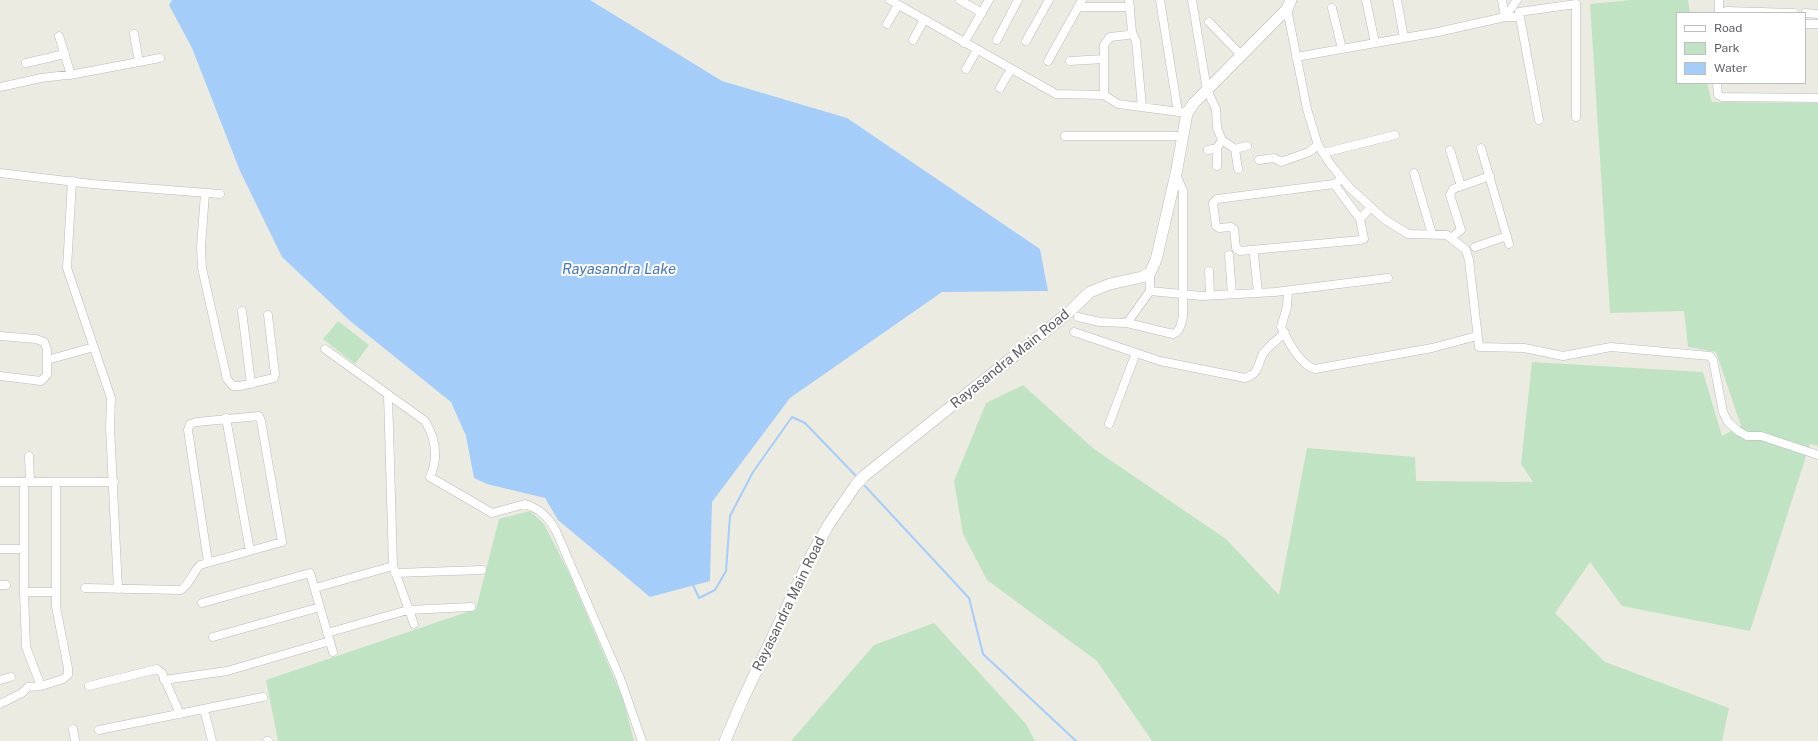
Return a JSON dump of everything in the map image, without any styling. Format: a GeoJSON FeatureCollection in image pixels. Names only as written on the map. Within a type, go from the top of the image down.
{"type":"FeatureCollection","features":[{"type":"Feature","properties":{"kind":"street"},"geometry":{"type":"LineString","coordinates":[[890,0],[1056,94],[1104,95],[1118,104],[1183,112],[1242,56],[1289,5]]}},
{"type":"Feature","properties":{"kind":"street"},"geometry":{"type":"LineString","coordinates":[[960,0],[982,13]]}},
{"type":"Feature","properties":{"kind":"street"},"geometry":{"type":"LineString","coordinates":[[964,43],[989,0]]}},
{"type":"Feature","properties":{"kind":"street"},"geometry":{"type":"LineString","coordinates":[[997,40],[1018,0]]}},
{"type":"Feature","properties":{"kind":"street"},"geometry":{"type":"LineString","coordinates":[[1026,41],[1049,0]]}},
{"type":"Feature","properties":{"kind":"street"},"geometry":{"type":"LineString","coordinates":[[1127,323],[1139,304],[1150,291],[1150,272],[1156,260],[1176,174],[1183,136],[1183,112],[1160,0]]}},
{"type":"Feature","properties":{"kind":"street"},"geometry":{"type":"LineString","coordinates":[[1192,0],[1207,90],[1216,109],[1217,128],[1222,140],[1235,149],[1238,169]]}},
{"type":"Feature","properties":{"kind":"street"},"geometry":{"type":"LineString","coordinates":[[1366,0],[1375,43]]}},
{"type":"Feature","properties":{"kind":"street"},"geometry":{"type":"LineString","coordinates":[[1397,0],[1404,38]]}},
{"type":"Feature","properties":{"kind":"street"},"geometry":{"type":"LineString","coordinates":[[1502,0],[1504,17]]}},
{"type":"Feature","properties":{"kind":"street"},"geometry":{"type":"LineString","coordinates":[[1504,17],[1517,0]]}},
{"type":"Feature","properties":{"kind":"street"},"geometry":{"type":"LineString","coordinates":[[1719,0],[1719,12]]}},
{"type":"Feature","properties":{"kind":"street"},"geometry":{"type":"LineString","coordinates":[[1048,61],[1080,4],[1129,4],[1132,32],[1136,41],[1142,107]]}},
{"type":"Feature","properties":{"kind":"street"},"geometry":{"type":"LineString","coordinates":[[1539,120],[1519,12],[1576,4],[1576,117]]}},
{"type":"Feature","properties":{"kind":"street"},"geometry":{"type":"LineString","coordinates":[[887,24],[898,5]]}},
{"type":"Feature","properties":{"kind":"street"},"geometry":{"type":"LineString","coordinates":[[1289,5],[1296,58],[1307,108],[1318,145],[1342,179],[1384,219],[1408,234],[1447,235],[1466,250],[1469,260],[1479,347],[1483,349],[1524,348],[1563,356],[1612,347],[1710,356],[1713,360],[1723,412],[1728,422],[1738,431],[1747,436],[1761,436],[1818,455]]}},
{"type":"Feature","properties":{"kind":"street"},"geometry":{"type":"LineString","coordinates":[[1332,8],[1342,49]]}},
{"type":"Feature","properties":{"kind":"street"},"geometry":{"type":"LineString","coordinates":[[1724,12],[1760,12]]}},
{"type":"Feature","properties":{"kind":"street"},"geometry":{"type":"LineString","coordinates":[[1806,13],[1818,14]]}},
{"type":"Feature","properties":{"kind":"street"},"geometry":{"type":"LineString","coordinates":[[1296,58],[1404,38],[1504,17],[1520,17]]}},
{"type":"Feature","properties":{"kind":"street"},"geometry":{"type":"LineString","coordinates":[[913,40],[924,20]]}},
{"type":"Feature","properties":{"kind":"street"},"geometry":{"type":"LineString","coordinates":[[1209,22],[1242,56]]}},
{"type":"Feature","properties":{"kind":"street"},"geometry":{"type":"LineString","coordinates":[[1806,24],[1818,24]]}},
{"type":"Feature","properties":{"kind":"street"},"geometry":{"type":"LineString","coordinates":[[1104,95],[1104,45],[1106,40],[1110,37],[1128,35],[1132,32]]}},
{"type":"Feature","properties":{"kind":"street"},"geometry":{"type":"LineString","coordinates":[[134,34],[139,62]]}},
{"type":"Feature","properties":{"kind":"street"},"geometry":{"type":"LineString","coordinates":[[60,36],[71,75]]}},
{"type":"Feature","properties":{"kind":"street"},"geometry":{"type":"LineString","coordinates":[[966,69],[976,50]]}},
{"type":"Feature","properties":{"kind":"street"},"geometry":{"type":"LineString","coordinates":[[26,63],[65,54]]}},
{"type":"Feature","properties":{"kind":"street"},"geometry":{"type":"LineString","coordinates":[[0,87],[41,78],[71,75],[160,58]]}},
{"type":"Feature","properties":{"kind":"street"},"geometry":{"type":"LineString","coordinates":[[1070,61],[1104,59]]}},
{"type":"Feature","properties":{"kind":"street"},"geometry":{"type":"LineString","coordinates":[[1000,88],[1011,69]]}},
{"type":"Feature","properties":{"kind":"street"},"geometry":{"type":"LineString","coordinates":[[1717,84],[1718,95],[1722,97],[1818,98]]}},
{"type":"Feature","properties":{"kind":"street"},"geometry":{"type":"LineString","coordinates":[[1323,153],[1395,135]]}},
{"type":"Feature","properties":{"kind":"street"},"geometry":{"type":"LineString","coordinates":[[1065,136],[1183,136]]}},
{"type":"Feature","properties":{"kind":"street"},"geometry":{"type":"LineString","coordinates":[[1217,166],[1217,148],[1222,140]]}},
{"type":"Feature","properties":{"kind":"street"},"geometry":{"type":"LineString","coordinates":[[1259,160],[1274,158],[1281,162],[1309,152],[1318,145]]}},
{"type":"Feature","properties":{"kind":"street"},"geometry":{"type":"LineString","coordinates":[[1235,149],[1247,146]]}},
{"type":"Feature","properties":{"kind":"street"},"geometry":{"type":"LineString","coordinates":[[1208,150],[1217,148]]}},
{"type":"Feature","properties":{"kind":"street"},"geometry":{"type":"LineString","coordinates":[[1475,247],[1508,240],[1481,148]]}},
{"type":"Feature","properties":{"kind":"street"},"geometry":{"type":"LineString","coordinates":[[1450,150],[1461,186]]}},
{"type":"Feature","properties":{"kind":"street"},"geometry":{"type":"LineString","coordinates":[[0,173],[220,194]]}},
{"type":"Feature","properties":{"kind":"street"},"geometry":{"type":"LineString","coordinates":[[1414,173],[1432,234]]}},
{"type":"Feature","properties":{"kind":"street"},"geometry":{"type":"LineString","coordinates":[[1078,317],[1100,322],[1127,323],[1173,334],[1176,333],[1181,327],[1183,316],[1183,191],[1176,174]]}},
{"type":"Feature","properties":{"kind":"street"},"geometry":{"type":"LineString","coordinates":[[1451,238],[1461,230],[1450,194],[1453,189],[1490,176]]}},
{"type":"Feature","properties":{"kind":"street"},"geometry":{"type":"LineString","coordinates":[[1334,184],[1360,219],[1364,238],[1361,240],[1240,251],[1236,248],[1234,229],[1231,227],[1219,228],[1216,226],[1213,203],[1217,199],[1334,184],[1342,179]]}},
{"type":"Feature","properties":{"kind":"street"},"geometry":{"type":"LineString","coordinates":[[72,181],[67,268],[111,398],[110,427],[114,482],[118,589]]}},
{"type":"Feature","properties":{"kind":"street"},"geometry":{"type":"LineString","coordinates":[[205,193],[201,247],[202,268],[228,379],[233,386],[251,384],[274,378],[275,374],[268,315]]}},
{"type":"Feature","properties":{"kind":"street"},"geometry":{"type":"LineString","coordinates":[[1360,219],[1371,207]]}},
{"type":"Feature","properties":{"kind":"street"},"geometry":{"type":"LineString","coordinates":[[1229,254],[1232,294]]}},
{"type":"Feature","properties":{"kind":"street"},"geometry":{"type":"LineString","coordinates":[[1254,255],[1258,293]]}},
{"type":"Feature","properties":{"kind":"street"},"geometry":{"type":"LineString","coordinates":[[1209,270],[1210,295]]}},
{"type":"Feature","properties":{"kind":"street","name":"Rayasandra Main Road"},"geometry":{"type":"LineString","coordinates":[[725,741],[743,699],[812,554],[829,524],[864,476],[1068,313],[1090,292],[1110,284],[1142,277],[1150,272]]}},
{"type":"Feature","properties":{"kind":"street"},"geometry":{"type":"LineString","coordinates":[[1150,291],[1210,295],[1258,293],[1288,291],[1388,278]]}},
{"type":"Feature","properties":{"kind":"street"},"geometry":{"type":"LineString","coordinates":[[1288,291],[1287,307],[1281,327],[1302,359],[1309,367],[1315,369],[1432,348],[1477,336]]}},
{"type":"Feature","properties":{"kind":"street"},"geometry":{"type":"LineString","coordinates":[[242,311],[251,384]]}},
{"type":"Feature","properties":{"kind":"street"},"geometry":{"type":"LineString","coordinates":[[1074,332],[1160,361],[1246,378],[1251,377],[1260,365],[1263,352],[1285,334]]}},
{"type":"Feature","properties":{"kind":"street"},"geometry":{"type":"LineString","coordinates":[[0,336],[36,339],[44,342],[47,349],[47,375],[40,381],[0,376]]}},
{"type":"Feature","properties":{"kind":"street"},"geometry":{"type":"LineString","coordinates":[[47,360],[94,347]]}},
{"type":"Feature","properties":{"kind":"street"},"geometry":{"type":"LineString","coordinates":[[325,349],[425,421],[435,444],[435,458],[430,477],[492,513],[525,504],[540,511],[550,520],[620,678],[642,741]]}},
{"type":"Feature","properties":{"kind":"street"},"geometry":{"type":"LineString","coordinates":[[1109,424],[1136,353]]}},
{"type":"Feature","properties":{"kind":"street"},"geometry":{"type":"LineString","coordinates":[[388,395],[394,569],[414,624]]}},
{"type":"Feature","properties":{"kind":"street"},"geometry":{"type":"LineString","coordinates":[[85,588],[181,590],[188,585],[196,569],[208,562],[282,542],[263,429],[259,416],[226,418],[190,424],[188,430],[208,562]]}},
{"type":"Feature","properties":{"kind":"street"},"geometry":{"type":"LineString","coordinates":[[226,418],[250,551]]}},
{"type":"Feature","properties":{"kind":"street"},"geometry":{"type":"LineString","coordinates":[[29,456],[24,549],[26,647],[41,686]]}},
{"type":"Feature","properties":{"kind":"street"},"geometry":{"type":"LineString","coordinates":[[0,482],[114,482]]}},
{"type":"Feature","properties":{"kind":"street"},"geometry":{"type":"LineString","coordinates":[[0,704],[22,693],[28,687],[41,686],[63,679],[68,675],[68,668],[58,627],[55,592],[56,482]]}},
{"type":"Feature","properties":{"kind":"street"},"geometry":{"type":"LineString","coordinates":[[0,549],[24,549]]}},
{"type":"Feature","properties":{"kind":"street"},"geometry":{"type":"LineString","coordinates":[[315,588],[394,569],[482,570]]}},
{"type":"Feature","properties":{"kind":"street"},"geometry":{"type":"LineString","coordinates":[[202,603],[310,573],[333,652]]}},
{"type":"Feature","properties":{"kind":"street"},"geometry":{"type":"LineString","coordinates":[[24,592],[55,592]]}},
{"type":"Feature","properties":{"kind":"street"},"geometry":{"type":"LineString","coordinates":[[213,637],[320,607]]}},
{"type":"Feature","properties":{"kind":"street"},"geometry":{"type":"LineString","coordinates":[[327,633],[408,610],[470,607]]}},
{"type":"Feature","properties":{"kind":"street"},"geometry":{"type":"LineString","coordinates":[[164,680],[227,671],[330,641]]}},
{"type":"Feature","properties":{"kind":"street"},"geometry":{"type":"LineString","coordinates":[[89,686],[157,669],[164,680],[180,714]]}},
{"type":"Feature","properties":{"kind":"street"},"geometry":{"type":"LineString","coordinates":[[0,680],[11,677]]}},
{"type":"Feature","properties":{"kind":"street"},"geometry":{"type":"LineString","coordinates":[[99,730],[263,697]]}},
{"type":"Feature","properties":{"kind":"street"},"geometry":{"type":"LineString","coordinates":[[204,709],[212,741]]}},
{"type":"Feature","properties":{"kind":"street"},"geometry":{"type":"LineString","coordinates":[[72,729],[76,741]]}},
{"type":"Feature","properties":{"kind":"green space"},"geometry":{"type":"Polygon","coordinates":[[[1631,0],[1688,0],[1690,12],[1676,12],[1676,84],[1707,84],[1712,102],[1818,103],[1818,446],[1810,444],[1750,631],[1622,606],[1590,562],[1555,613],[1605,662],[1729,708],[1722,741],[1152,741],[1097,661],[987,580],[963,534],[954,481],[986,403],[1023,385],[1094,449],[1226,539],[1279,595],[1307,448],[1415,457],[1416,481],[1533,482],[1521,464],[1532,362],[1703,372],[1722,436],[1741,426],[1716,352],[1688,347],[1684,311],[1610,313],[1590,4],[1631,0]]]}},
{"type":"Feature","properties":{"kind":"green space"},"geometry":{"type":"Polygon","coordinates":[[[338,321],[369,345],[355,364],[323,339],[338,321]]]}},
{"type":"Feature","properties":{"kind":"green space"},"geometry":{"type":"Polygon","coordinates":[[[530,511],[544,524],[569,573],[623,699],[634,741],[278,741],[266,680],[476,609],[499,519],[530,511]]]}},
{"type":"Feature","properties":{"kind":"green space"},"geometry":{"type":"Polygon","coordinates":[[[934,623],[1026,724],[1035,741],[791,741],[874,645],[934,623]]]}},
{"type":"Feature","properties":{"kind":"water","name":"Rayasandra Lake"},"geometry":{"type":"Polygon","coordinates":[[[172,0],[590,0],[722,81],[847,118],[1040,249],[1048,291],[942,292],[790,398],[712,502],[710,581],[650,597],[558,520],[545,498],[487,484],[474,478],[466,436],[451,402],[349,320],[282,257],[240,171],[192,48],[169,5],[172,0]]]}},
{"type":"Feature","properties":{"kind":"waterway"},"geometry":{"type":"LineString","coordinates":[[693,585],[699,598],[715,590],[726,571],[730,516],[753,472],[792,417],[805,423],[855,475]]}},
{"type":"Feature","properties":{"kind":"waterway"},"geometry":{"type":"LineString","coordinates":[[865,486],[969,598],[983,654],[1076,741]]}}]}
